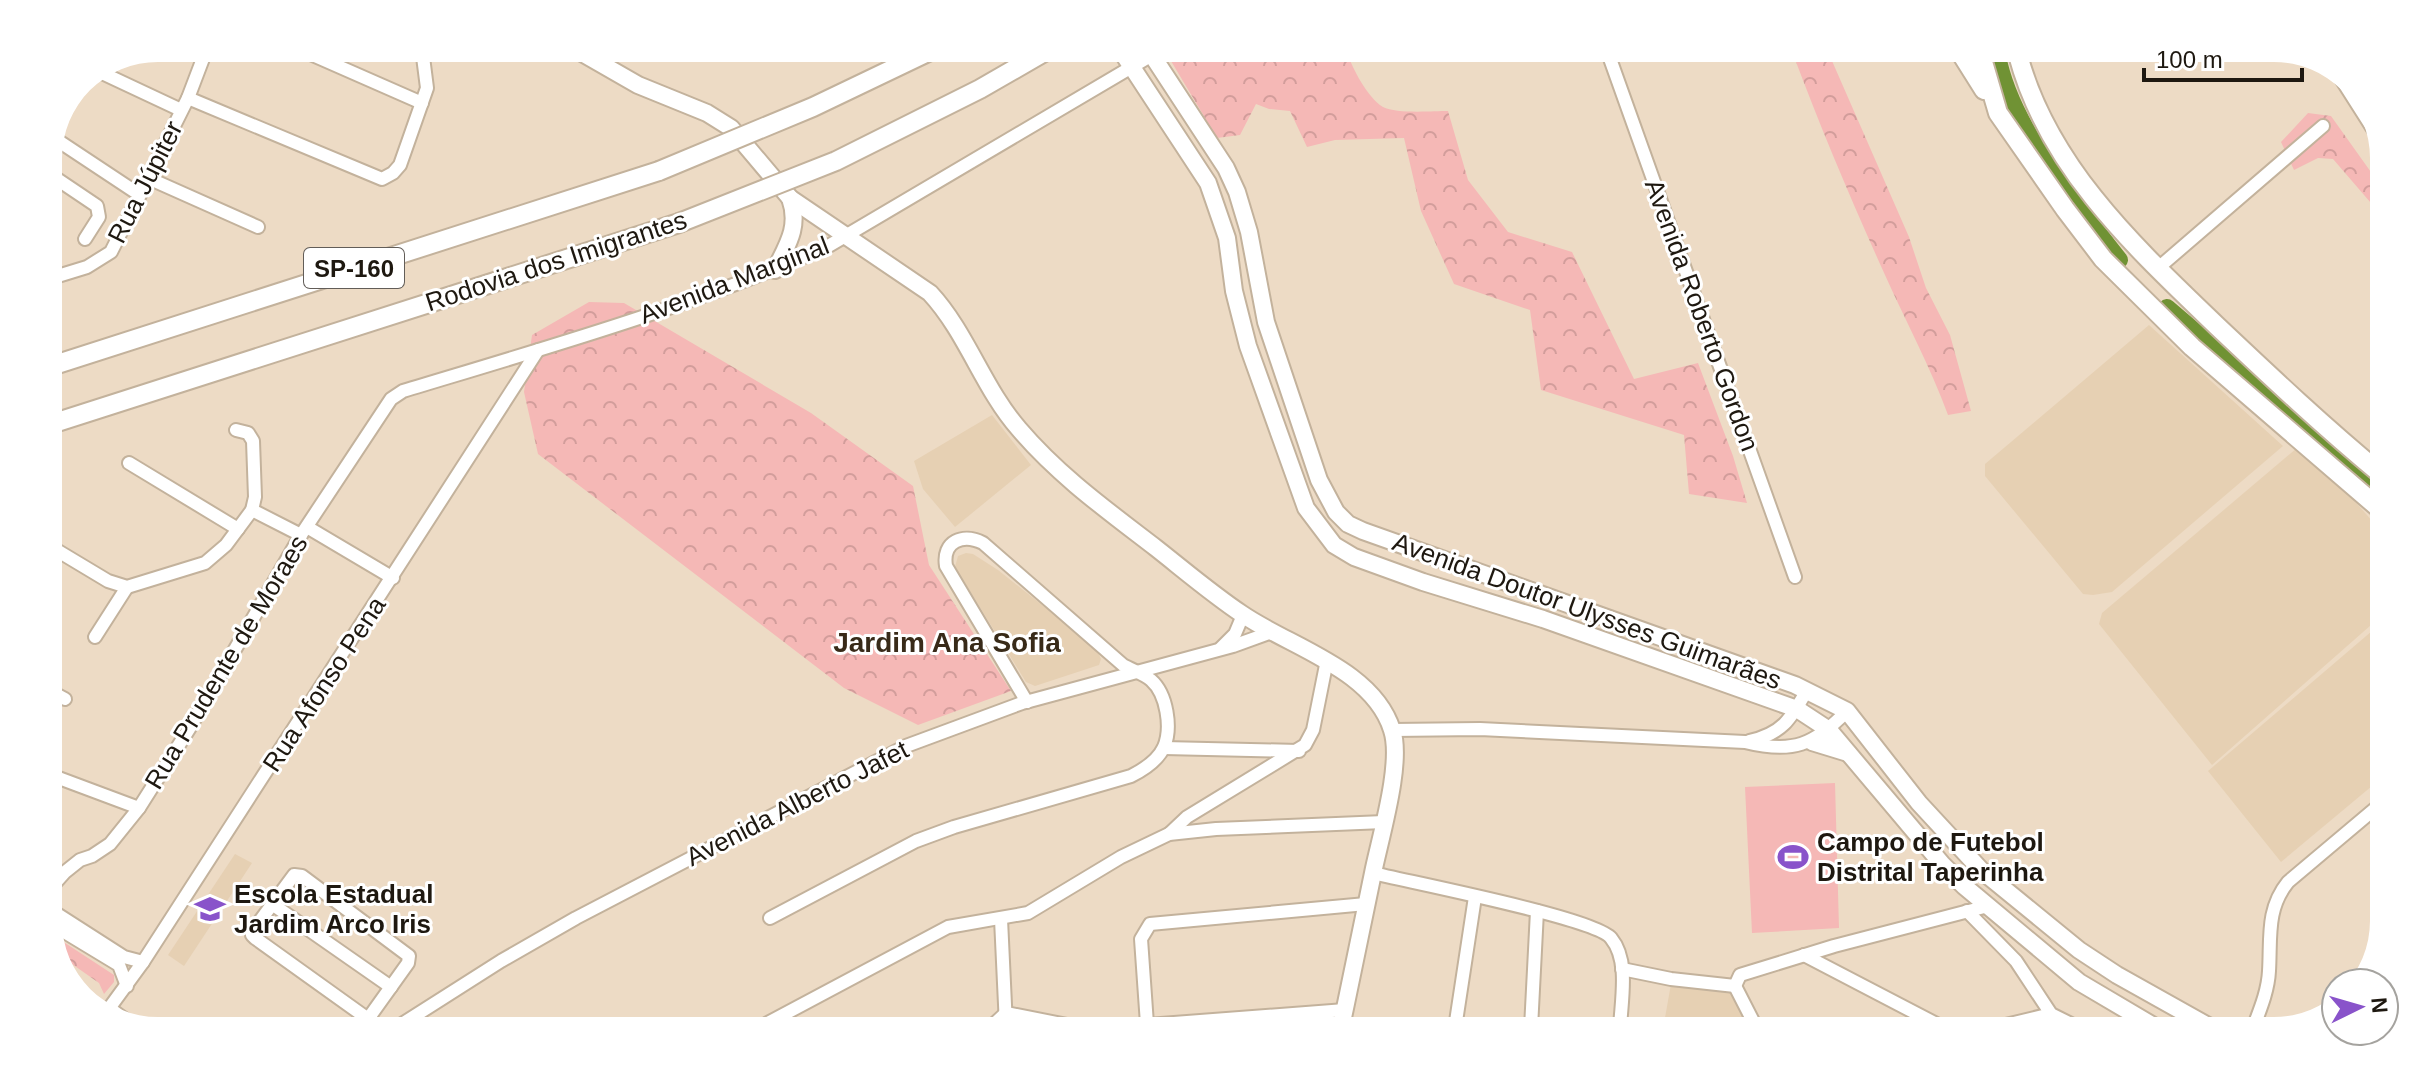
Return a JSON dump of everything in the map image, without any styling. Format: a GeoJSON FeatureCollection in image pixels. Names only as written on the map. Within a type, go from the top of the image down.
{"type":"FeatureCollection","features":[{"type":"Feature","properties":{"kind":"highway","name":"Rodovia dos Imigrantes"},"geometry":{"type":"LineString","coordinates":[[62,363],[659,171],[813,107],[907,62]]}},
{"type":"Feature","properties":{"kind":"highway","name":"Rodovia dos Imigrantes"},"geometry":{"type":"LineString","coordinates":[[62,421],[679,223],[836,161],[1027,62]]}},
{"type":"Feature","properties":{"kind":"highway"},"geometry":{"type":"LineString","coordinates":[[1966,62],[1998,113],[2103,259],[2192,347],[2370,500]]}},
{"type":"Feature","properties":{"kind":"highway"},"geometry":{"type":"LineString","coordinates":[[1983,62],[1998,113]]}},
{"type":"Feature","properties":{"kind":"highway"},"geometry":{"type":"LineString","coordinates":[[2020,62],[2051,132],[2094,199],[2127,239],[2277,384],[2370,464]]}},
{"type":"Feature","properties":{"kind":"highway"},"geometry":{"type":"LineString","coordinates":[[2026,62],[2026,81]]}},
{"type":"Feature","properties":{"kind":"main road"},"geometry":{"type":"LineString","coordinates":[[598,62],[638,85],[731,128],[790,198],[938,301],[998,402],[1019,429],[1079,489],[1243,615],[1327,660],[1364,688],[1392,730],[1395,752],[1384,822],[1343,1017]]}},
{"type":"Feature","properties":{"kind":"main road","name":"Avenida Doutor Ulysses Guimarães"},"geometry":{"type":"LineString","coordinates":[[1130,62],[1205,177],[1220,214],[1237,307],[1248,346],[1306,508],[1319,528],[1344,551],[1423,582],[1543,619],[1797,709],[1829,730],[1942,864],[1988,906],[2079,982],[2138,1017]]}},
{"type":"Feature","properties":{"kind":"main road","name":"Avenida Doutor Ulysses Guimarães"},"geometry":{"type":"LineString","coordinates":[[1156,62],[1226,168],[1237,192],[1249,232],[1266,322],[1319,480],[1336,512],[1348,524],[1503,583],[1807,690],[1847,711],[1919,803],[1992,880],[2079,950],[2192,1017]]}},
{"type":"Feature","properties":{"kind":"main road"},"geometry":{"type":"LineString","coordinates":[[1205,177],[1215,187],[1233,237],[1240,240],[1249,232]]}},
{"type":"Feature","properties":{"kind":"main road"},"geometry":{"type":"LineString","coordinates":[[775,270],[795,229],[790,198]]}},
{"type":"Feature","properties":{"kind":"main road"},"geometry":{"type":"LineString","coordinates":[[1230,259],[1240,253],[1246,257],[1254,305],[1266,322]]}},
{"type":"Feature","properties":{"kind":"main road"},"geometry":{"type":"LineString","coordinates":[[1423,582],[1452,581],[1489,591],[1503,583]]}},
{"type":"Feature","properties":{"kind":"main road"},"geometry":{"type":"LineString","coordinates":[[1808,743],[1848,753]]}},
{"type":"Feature","properties":{"kind":"main road"},"geometry":{"type":"LineString","coordinates":[[2118,1005],[2130,1017]]}},
{"type":"Feature","properties":{"kind":"street","name":"Rua Júpiter"},"geometry":{"type":"LineString","coordinates":[[62,275],[87,267],[111,252],[184,104],[201,62]]}},
{"type":"Feature","properties":{"kind":"street"},"geometry":{"type":"LineString","coordinates":[[329,62],[422,103]]}},
{"type":"Feature","properties":{"kind":"street"},"geometry":{"type":"LineString","coordinates":[[109,76],[382,179],[400,165],[427,88],[424,62]]}},
{"type":"Feature","properties":{"kind":"street","name":"Avenida Marginal"},"geometry":{"type":"LineString","coordinates":[[383,412],[391,399],[403,391],[538,350],[775,270],[825,248],[1141,62]]}},
{"type":"Feature","properties":{"kind":"street","name":"Avenida Roberto Gordon"},"geometry":{"type":"LineString","coordinates":[[1611,62],[1795,577]]}},
{"type":"Feature","properties":{"kind":"street"},"geometry":{"type":"LineString","coordinates":[[2157,269],[2323,126]]}},
{"type":"Feature","properties":{"kind":"street"},"geometry":{"type":"LineString","coordinates":[[63,144],[140,195]]}},
{"type":"Feature","properties":{"kind":"street"},"geometry":{"type":"LineString","coordinates":[[148,178],[258,227]]}},
{"type":"Feature","properties":{"kind":"street"},"geometry":{"type":"LineString","coordinates":[[62,182],[97,206],[99,217],[85,239]]}},
{"type":"Feature","properties":{"kind":"street","name":"Rua Afonso Pena"},"geometry":{"type":"LineString","coordinates":[[112,1005],[143,962],[393,578],[538,350]]}},
{"type":"Feature","properties":{"kind":"street","name":"Rua Prudente de Moraes"},"geometry":{"type":"LineString","coordinates":[[62,875],[80,860],[101,852],[139,808],[189,729],[304,531],[383,412]]}},
{"type":"Feature","properties":{"kind":"street"},"geometry":{"type":"LineString","coordinates":[[62,553],[108,581],[127,587],[205,563],[217,555],[252,510],[255,497],[253,441],[248,433],[236,430]]}},
{"type":"Feature","properties":{"kind":"street"},"geometry":{"type":"LineString","coordinates":[[129,463],[238,529]]}},
{"type":"Feature","properties":{"kind":"street"},"geometry":{"type":"LineString","coordinates":[[252,510],[304,531],[393,578]]}},
{"type":"Feature","properties":{"kind":"street"},"geometry":{"type":"LineString","coordinates":[[770,918],[916,841],[954,827],[1131,776],[1154,760],[1164,748],[1167,719],[1164,702],[1149,678],[1123,665],[983,543],[967,537],[955,541],[946,553],[946,566],[1027,702]]}},
{"type":"Feature","properties":{"kind":"street"},"geometry":{"type":"LineString","coordinates":[[95,637],[127,587]]}},
{"type":"Feature","properties":{"kind":"street"},"geometry":{"type":"LineString","coordinates":[[1221,648],[1235,634],[1243,615]]}},
{"type":"Feature","properties":{"kind":"street","name":"Avenida Alberto Jafet"},"geometry":{"type":"LineString","coordinates":[[413,1017],[576,918],[906,746],[1027,702],[1272,632]]}},
{"type":"Feature","properties":{"kind":"street"},"geometry":{"type":"LineString","coordinates":[[779,1017],[948,927],[1017,917],[1036,909],[1121,857],[1169,834],[1187,817],[1299,751],[1313,730],[1327,660]]}},
{"type":"Feature","properties":{"kind":"street"},"geometry":{"type":"LineString","coordinates":[[1745,742],[1769,736],[1797,709],[1807,690]]}},
{"type":"Feature","properties":{"kind":"street"},"geometry":{"type":"LineString","coordinates":[[1392,730],[1480,729],[1745,742],[1774,749],[1808,743],[1829,730],[1847,711]]}},
{"type":"Feature","properties":{"kind":"street"},"geometry":{"type":"LineString","coordinates":[[1785,722],[1791,735],[1808,743]]}},
{"type":"Feature","properties":{"kind":"street"},"geometry":{"type":"LineString","coordinates":[[1164,748],[1299,751]]}},
{"type":"Feature","properties":{"kind":"street"},"geometry":{"type":"LineString","coordinates":[[62,779],[139,808]]}},
{"type":"Feature","properties":{"kind":"street"},"geometry":{"type":"LineString","coordinates":[[1214,800],[1216,829]]}},
{"type":"Feature","properties":{"kind":"street"},"geometry":{"type":"LineString","coordinates":[[2257,1017],[2267,985],[2269,932],[2278,895],[2288,882],[2370,813]]}},
{"type":"Feature","properties":{"kind":"street"},"geometry":{"type":"LineString","coordinates":[[1169,834],[1384,822]]}},
{"type":"Feature","properties":{"kind":"street"},"geometry":{"type":"LineString","coordinates":[[1373,873],[1537,911],[1605,932],[1617,948],[1622,969],[1620,1017]]}},
{"type":"Feature","properties":{"kind":"street"},"geometry":{"type":"LineString","coordinates":[[364,1017],[252,935],[291,877],[297,874],[409,956],[408,963],[374,1017]]}},
{"type":"Feature","properties":{"kind":"street"},"geometry":{"type":"LineString","coordinates":[[1457,1017],[1475,897]]}},
{"type":"Feature","properties":{"kind":"street"},"geometry":{"type":"LineString","coordinates":[[272,904],[391,987]]}},
{"type":"Feature","properties":{"kind":"street"},"geometry":{"type":"LineString","coordinates":[[1147,1017],[1141,939],[1150,924],[1366,904]]}},
{"type":"Feature","properties":{"kind":"street"},"geometry":{"type":"LineString","coordinates":[[1735,986],[1740,975],[1988,906]]}},
{"type":"Feature","properties":{"kind":"street"},"geometry":{"type":"LineString","coordinates":[[1532,1017],[1537,911]]}},
{"type":"Feature","properties":{"kind":"street"},"geometry":{"type":"LineString","coordinates":[[1967,911],[2016,961],[2051,1014],[2057,1017]]}},
{"type":"Feature","properties":{"kind":"street"},"geometry":{"type":"LineString","coordinates":[[62,917],[124,957],[143,962]]}},
{"type":"Feature","properties":{"kind":"street"},"geometry":{"type":"LineString","coordinates":[[1001,919],[1006,1017]]}},
{"type":"Feature","properties":{"kind":"street"},"geometry":{"type":"LineString","coordinates":[[62,931],[119,965],[127,986]]}},
{"type":"Feature","properties":{"kind":"street"},"geometry":{"type":"LineString","coordinates":[[1804,955],[1923,1017]]}},
{"type":"Feature","properties":{"kind":"street"},"geometry":{"type":"LineString","coordinates":[[1622,969],[1671,979],[1735,986]]}},
{"type":"Feature","properties":{"kind":"street"},"geometry":{"type":"LineString","coordinates":[[1735,986],[1751,1017]]}},
{"type":"Feature","properties":{"kind":"street"},"geometry":{"type":"LineString","coordinates":[[1286,1017],[1345,1010]]}},
{"type":"Feature","properties":{"kind":"street"},"geometry":{"type":"LineString","coordinates":[[2039,1017],[2051,1014]]}},
{"type":"Feature","properties":{"kind":"shaded area"},"geometry":{"type":"Polygon","coordinates":[[[2149,325],[2283,446],[2112,592],[2083,594],[1985,476],[1985,464],[2149,325]]]}},
{"type":"Feature","properties":{"kind":"shaded area"},"geometry":{"type":"Polygon","coordinates":[[[992,415],[1031,465],[955,527],[923,489],[914,461],[992,415]]]}},
{"type":"Feature","properties":{"kind":"shaded area"},"geometry":{"type":"Polygon","coordinates":[[[2297,448],[2370,519],[2370,626],[2212,765],[2099,624],[2102,613],[2297,448]]]}},
{"type":"Feature","properties":{"kind":"shaded area"},"geometry":{"type":"Polygon","coordinates":[[[973,554],[998,570],[1096,648],[1101,659],[1099,665],[1035,686],[1026,682],[955,567],[958,556],[973,554]]]}},
{"type":"Feature","properties":{"kind":"shaded area"},"geometry":{"type":"Polygon","coordinates":[[[2370,633],[2370,788],[2281,862],[2208,771],[2370,633]]]}},
{"type":"Feature","properties":{"kind":"shaded area","name":"Escola Estadual Jardim Arco Iris"},"geometry":{"type":"Polygon","coordinates":[[[235,854],[252,863],[184,966],[168,955],[235,854]]]}},
{"type":"Feature","properties":{"kind":"shaded area"},"geometry":{"type":"Polygon","coordinates":[[[1671,984],[1730,990],[1744,1017],[1665,1017],[1671,984]]]}},
{"type":"Feature","properties":{"kind":"green space"},"geometry":{"type":"Polygon","coordinates":[[[1172,62],[1351,62],[1366,90],[1383,107],[1405,111],[1448,111],[1468,180],[1508,232],[1572,252],[1634,379],[1698,363],[1747,503],[1689,494],[1684,435],[1541,390],[1530,310],[1454,284],[1421,211],[1404,138],[1335,140],[1307,147],[1290,111],[1256,104],[1240,135],[1217,138],[1172,62]]]}},
{"type":"Feature","properties":{"kind":"green space"},"geometry":{"type":"Polygon","coordinates":[[[1796,62],[1832,62],[1909,237],[1926,288],[1950,335],[1971,411],[1948,415],[1796,62]]]}},
{"type":"Feature","properties":{"kind":"green space"},"geometry":{"type":"Polygon","coordinates":[[[2308,113],[2331,116],[2370,171],[2370,202],[2333,159],[2318,158],[2294,170],[2281,142],[2308,113]]]}},
{"type":"Feature","properties":{"kind":"green space"},"geometry":{"type":"Polygon","coordinates":[[[589,302],[624,303],[811,413],[913,486],[929,565],[1011,691],[918,725],[844,688],[538,454],[524,392],[532,335],[589,302]]]}},
{"type":"Feature","properties":{"kind":"green space","name":"Campo de Futebol Distrital Taperinha"},"geometry":{"type":"Polygon","coordinates":[[[1835,783],[1839,928],[1752,933],[1745,787],[1835,783]]]}},
{"type":"Feature","properties":{"kind":"green space"},"geometry":{"type":"Polygon","coordinates":[[[65,943],[114,975],[114,982],[104,994],[99,983],[73,965],[65,943]]]}},
{"type":"Feature","properties":{"kind":"waterway"},"geometry":{"type":"LineString","coordinates":[[1999,62],[2015,109],[2046,163],[2119,260]]}},
{"type":"Feature","properties":{"kind":"waterway"},"geometry":{"type":"LineString","coordinates":[[2167,308],[2370,481]]}},
{"type":"Feature","properties":{"kind":"place","name":"Campo de Futebol Distrital Taperinha"},"geometry":{"type":"Point","coordinates":[1793,857]}},
{"type":"Feature","properties":{"kind":"place","name":"Escola Estadual Jardim Arco Iris"},"geometry":{"type":"Point","coordinates":[210,909]}},
{"type":"Feature","properties":{"kind":"district","name":"Jardim Ana Sofia"},"geometry":{"type":"Point","coordinates":[947,642]}}]}
